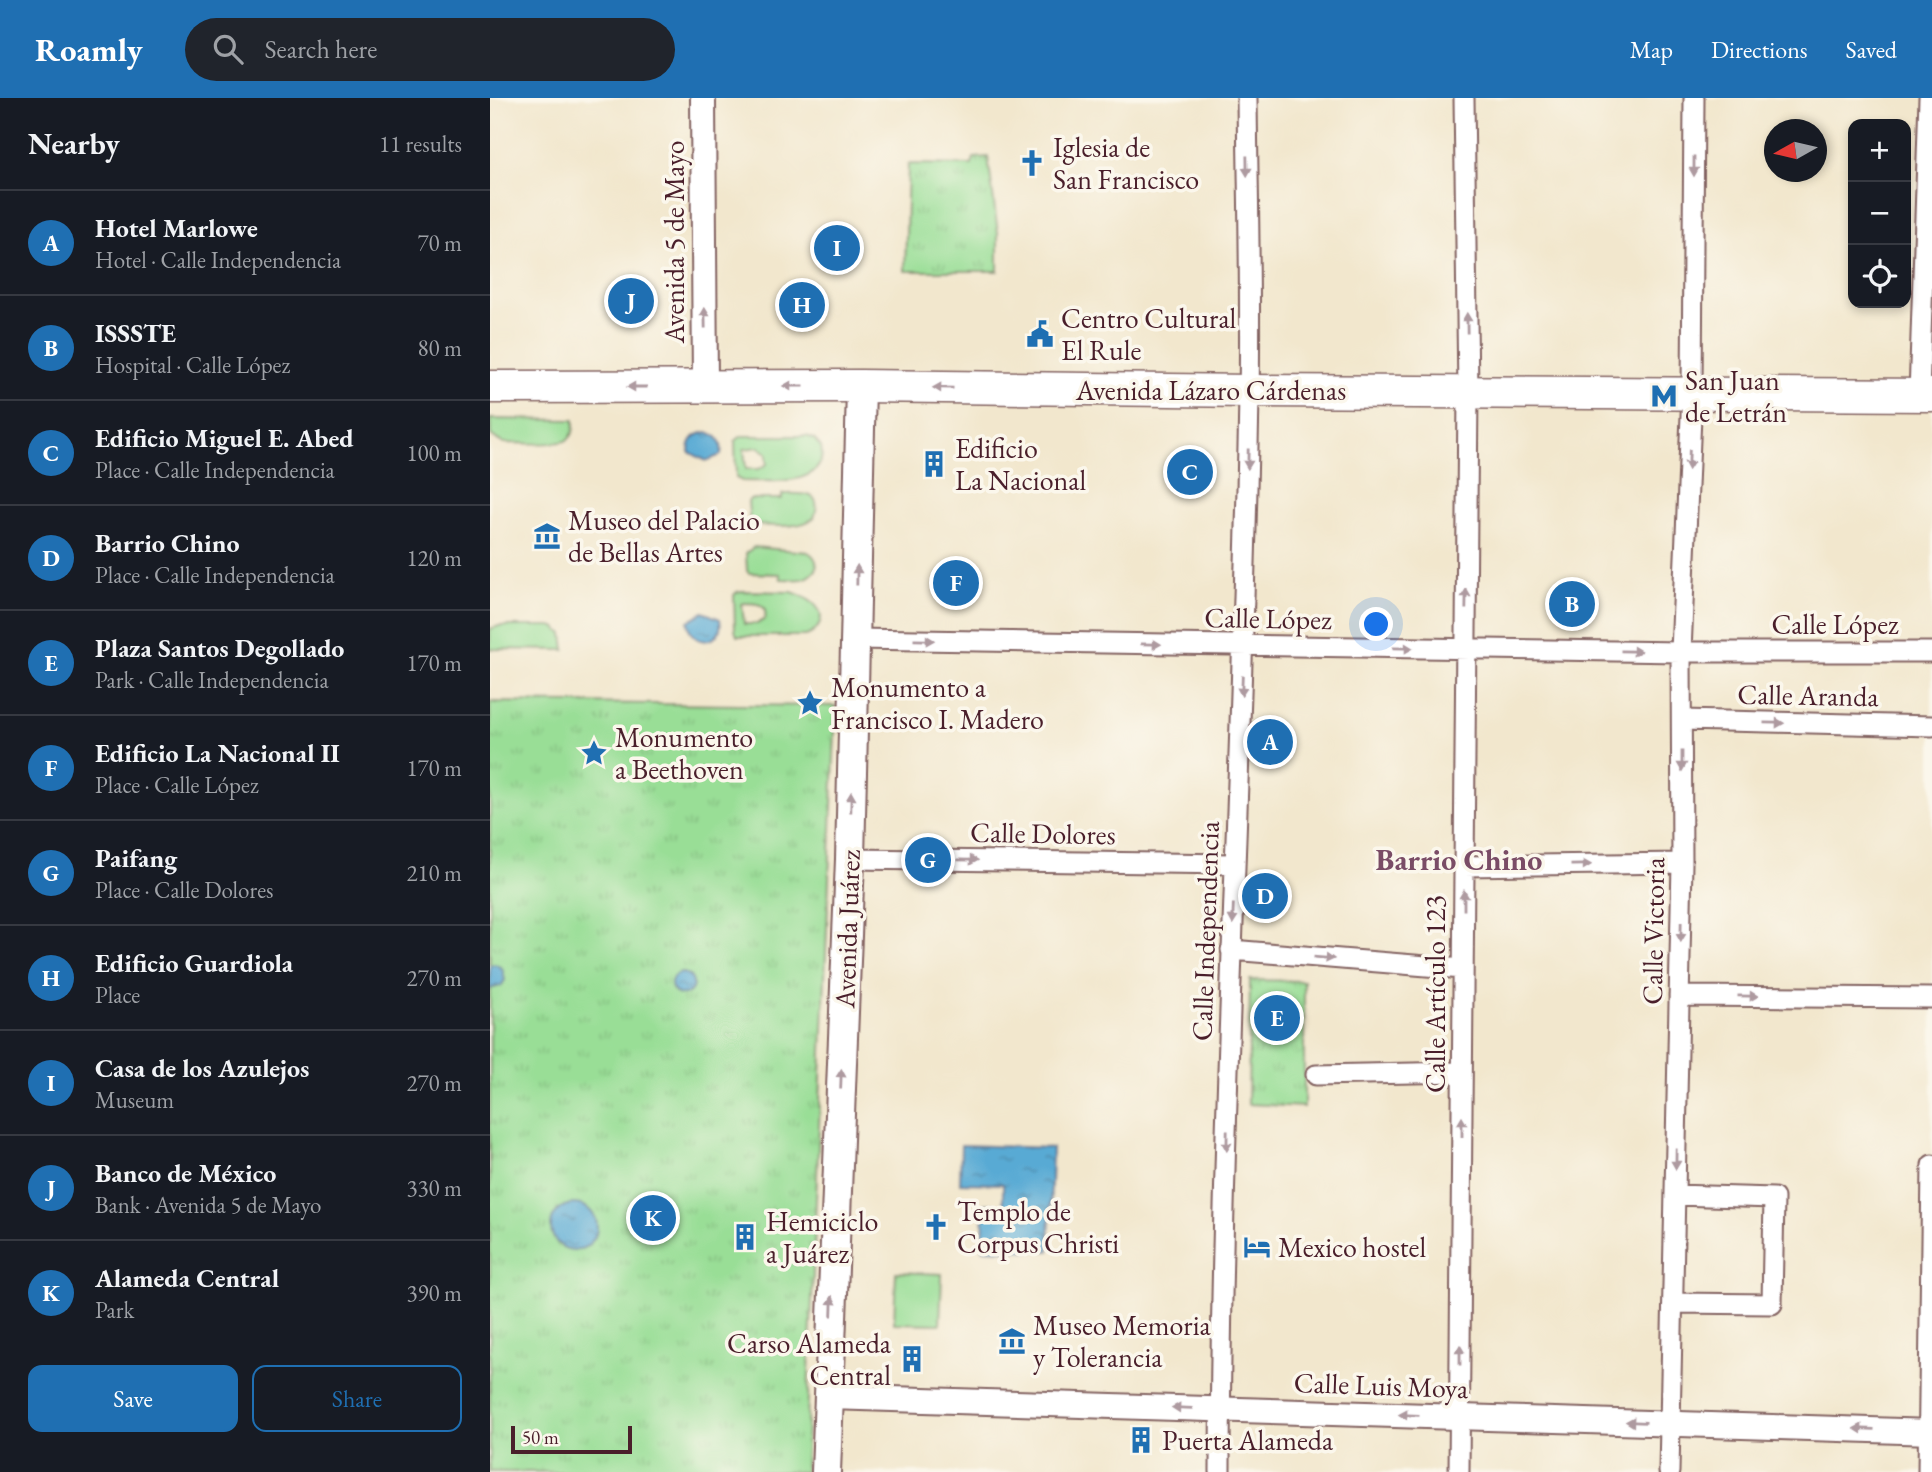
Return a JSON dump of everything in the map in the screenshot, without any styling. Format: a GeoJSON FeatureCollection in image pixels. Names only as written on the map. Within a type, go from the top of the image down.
{"type":"FeatureCollection","features":[{"type":"Feature","properties":{"kind":"main road","name":"Avenida Lázaro Cárdenas"},"geometry":{"type":"LineString","coordinates":[[490,387],[861,386],[1926,395]]}},
{"type":"Feature","properties":{"kind":"main road","name":"Avenida Juárez"},"geometry":{"type":"LineString","coordinates":[[826,1472],[850,859],[861,386]]}},
{"type":"Feature","properties":{"kind":"street","name":"Avenida 5 de Mayo"},"geometry":{"type":"LineString","coordinates":[[703,98],[705,386]]}},
{"type":"Feature","properties":{"kind":"street","name":"Calle Independencia"},"geometry":{"type":"LineString","coordinates":[[1220,1472],[1231,950],[1244,646],[1250,391],[1247,98]]}},
{"type":"Feature","properties":{"kind":"street","name":"Calle Artículo 123"},"geometry":{"type":"LineString","coordinates":[[1459,1472],[1468,391],[1464,98]]}},
{"type":"Feature","properties":{"kind":"street","name":"Calle Victoria"},"geometry":{"type":"LineString","coordinates":[[1669,1472],[1682,863],[1681,652],[1692,392],[1694,98]]}},
{"type":"Feature","properties":{"kind":"street"},"geometry":{"type":"LineString","coordinates":[[1926,395],[1929,98]]}},
{"type":"Feature","properties":{"kind":"street","name":"Calle López"},"geometry":{"type":"LineString","coordinates":[[856,639],[1681,652],[1932,652]]}},
{"type":"Feature","properties":{"kind":"street","name":"Calle Aranda"},"geometry":{"type":"LineString","coordinates":[[1682,720],[1932,726]]}},
{"type":"Feature","properties":{"kind":"street","name":"Calle Dolores"},"geometry":{"type":"LineString","coordinates":[[850,859],[1234,864]]}},
{"type":"Feature","properties":{"kind":"street"},"geometry":{"type":"LineString","coordinates":[[1464,866],[1682,863]]}},
{"type":"Feature","properties":{"kind":"street"},"geometry":{"type":"LineString","coordinates":[[1231,950],[1463,969]]}},
{"type":"Feature","properties":{"kind":"street"},"geometry":{"type":"LineString","coordinates":[[1679,996],[1932,998]]}},
{"type":"Feature","properties":{"kind":"street"},"geometry":{"type":"LineString","coordinates":[[1315,1075],[1462,1072]]}},
{"type":"Feature","properties":{"kind":"street"},"geometry":{"type":"LineString","coordinates":[[1928,1472],[1932,1165]]}},
{"type":"Feature","properties":{"kind":"street"},"geometry":{"type":"LineString","coordinates":[[1673,1303],[1773,1304],[1774,1198],[1675,1195]]}},
{"type":"Feature","properties":{"kind":"street","name":"Calle Luis Moya"},"geometry":{"type":"LineString","coordinates":[[829,1397],[1930,1432]]}},
{"type":"Feature","properties":{"kind":"green space"},"geometry":{"type":"Polygon","coordinates":[[[988,157],[998,233],[998,271],[905,271],[908,164],[972,165],[974,158],[988,157]]]}},
{"type":"Feature","properties":{"kind":"green space"},"geometry":{"type":"Polygon","coordinates":[[[490,419],[574,420],[574,429],[569,438],[562,442],[504,443],[491,435],[490,419]]]}},
{"type":"Feature","properties":{"kind":"green space"},"geometry":{"type":"Polygon","coordinates":[[[742,436],[807,436],[821,447],[821,460],[816,470],[806,476],[780,481],[742,481],[736,478],[735,441],[742,436]],[[759,447],[744,449],[746,469],[759,469],[767,464],[767,453],[759,447]]]}},
{"type":"Feature","properties":{"kind":"green space"},"geometry":{"type":"Polygon","coordinates":[[[782,494],[804,494],[814,498],[814,518],[792,525],[752,525],[748,502],[750,499],[782,499],[782,494]]]}},
{"type":"Feature","properties":{"kind":"green space"},"geometry":{"type":"Polygon","coordinates":[[[754,547],[808,552],[817,564],[816,570],[804,579],[796,580],[781,579],[780,574],[749,573],[746,553],[754,547]]]}},
{"type":"Feature","properties":{"kind":"green space"},"geometry":{"type":"Polygon","coordinates":[[[737,592],[798,594],[818,608],[821,619],[819,625],[814,632],[806,636],[737,636],[734,595],[737,592]],[[744,603],[744,624],[757,624],[765,619],[763,607],[744,603]]]}},
{"type":"Feature","properties":{"kind":"green space"},"geometry":{"type":"Polygon","coordinates":[[[499,626],[555,627],[563,634],[565,650],[490,649],[490,629],[499,626]]]}},
{"type":"Feature","properties":{"kind":"green space"},"geometry":{"type":"Polygon","coordinates":[[[490,702],[836,706],[805,1472],[490,1472],[490,702]]]}},
{"type":"Feature","properties":{"kind":"green space"},"geometry":{"type":"Polygon","coordinates":[[[1250,980],[1304,981],[1304,1107],[1248,1104],[1250,980]]]}},
{"type":"Feature","properties":{"kind":"green space"},"geometry":{"type":"Polygon","coordinates":[[[896,1272],[942,1274],[940,1324],[894,1323],[896,1272]]]}},
{"type":"Feature","properties":{"kind":"water"},"geometry":{"type":"Polygon","coordinates":[[[708,432],[721,444],[721,455],[706,461],[689,452],[694,438],[708,432]]]}},
{"type":"Feature","properties":{"kind":"water"},"geometry":{"type":"Polygon","coordinates":[[[703,612],[720,619],[717,635],[706,641],[694,636],[688,621],[703,612]]]}},
{"type":"Feature","properties":{"kind":"water"},"geometry":{"type":"Polygon","coordinates":[[[495,964],[502,968],[505,980],[501,986],[490,989],[490,965],[495,964]]]}},
{"type":"Feature","properties":{"kind":"water"},"geometry":{"type":"Polygon","coordinates":[[[682,973],[690,976],[693,984],[690,992],[682,995],[674,992],[671,984],[674,976],[682,973]]]}},
{"type":"Feature","properties":{"kind":"water"},"geometry":{"type":"Polygon","coordinates":[[[961,1145],[1052,1148],[1049,1251],[983,1249],[984,1204],[1003,1205],[1003,1184],[960,1183],[961,1145]]]}},
{"type":"Feature","properties":{"kind":"water"},"geometry":{"type":"Polygon","coordinates":[[[574,1204],[583,1205],[590,1211],[596,1218],[596,1236],[590,1243],[583,1249],[574,1250],[565,1249],[558,1243],[552,1236],[551,1227],[552,1218],[558,1211],[565,1205],[574,1204]]]}},
{"type":"Feature","properties":{"kind":"place","name":"Iglesia de San Francisco"},"geometry":{"type":"Point","coordinates":[1032,163]}},
{"type":"Feature","properties":{"kind":"place","name":"Casa de los Azulejos"},"geometry":{"type":"Point","coordinates":[837,248]}},
{"type":"Feature","properties":{"kind":"place","name":"Banco de México"},"geometry":{"type":"Point","coordinates":[631,301]}},
{"type":"Feature","properties":{"kind":"place","name":"Edificio Guardiola"},"geometry":{"type":"Point","coordinates":[802,305]}},
{"type":"Feature","properties":{"kind":"place","name":"Centro Cultural El Rule"},"geometry":{"type":"Point","coordinates":[1040,334]}},
{"type":"Feature","properties":{"kind":"place","name":"San Juan de Letrán"},"geometry":{"type":"Point","coordinates":[1664,396]}},
{"type":"Feature","properties":{"kind":"place","name":"Edificio La Nacional"},"geometry":{"type":"Point","coordinates":[934,464]}},
{"type":"Feature","properties":{"kind":"place","name":"Edificio Miguel E. Abed"},"geometry":{"type":"Point","coordinates":[1190,472]}},
{"type":"Feature","properties":{"kind":"place","name":"Museo del Palacio de Bellas Artes"},"geometry":{"type":"Point","coordinates":[547,536]}},
{"type":"Feature","properties":{"kind":"place","name":"Edificio La Nacional II"},"geometry":{"type":"Point","coordinates":[956,583]}},
{"type":"Feature","properties":{"kind":"place","name":"ISSSTE"},"geometry":{"type":"Point","coordinates":[1572,604]}},
{"type":"Feature","properties":{"kind":"place","name":"Monumento a Francisco I. Madero"},"geometry":{"type":"Point","coordinates":[810,703]}},
{"type":"Feature","properties":{"kind":"place","name":"Hotel Marlowe"},"geometry":{"type":"Point","coordinates":[1270,742]}},
{"type":"Feature","properties":{"kind":"place","name":"Monumento a Beethoven"},"geometry":{"type":"Point","coordinates":[594,753]}},
{"type":"Feature","properties":{"kind":"place","name":"Paifang"},"geometry":{"type":"Point","coordinates":[928,860]}},
{"type":"Feature","properties":{"kind":"place","name":"Barrio Chino"},"geometry":{"type":"Point","coordinates":[1265,896]}},
{"type":"Feature","properties":{"kind":"place","name":"Plaza Santos Degollado"},"geometry":{"type":"Point","coordinates":[1277,1018]}},
{"type":"Feature","properties":{"kind":"place","name":"Alameda Central"},"geometry":{"type":"Point","coordinates":[653,1218]}},
{"type":"Feature","properties":{"kind":"place","name":"Templo de Corpus Christi"},"geometry":{"type":"Point","coordinates":[936,1227]}},
{"type":"Feature","properties":{"kind":"place","name":"Hemiciclo a Juárez"},"geometry":{"type":"Point","coordinates":[745,1237]}},
{"type":"Feature","properties":{"kind":"place","name":"Mexico hostel"},"geometry":{"type":"Point","coordinates":[1257,1247]}},
{"type":"Feature","properties":{"kind":"place","name":"Museo Memoria y Tolerancia"},"geometry":{"type":"Point","coordinates":[1012,1341]}},
{"type":"Feature","properties":{"kind":"place","name":"Carso Alameda Central"},"geometry":{"type":"Point","coordinates":[912,1359]}},
{"type":"Feature","properties":{"kind":"place","name":"Puerta Alameda"},"geometry":{"type":"Point","coordinates":[1141,1440]}},
{"type":"Feature","properties":{"kind":"district","name":"Barrio Chino"},"geometry":{"type":"Point","coordinates":[1459,859]}}]}
